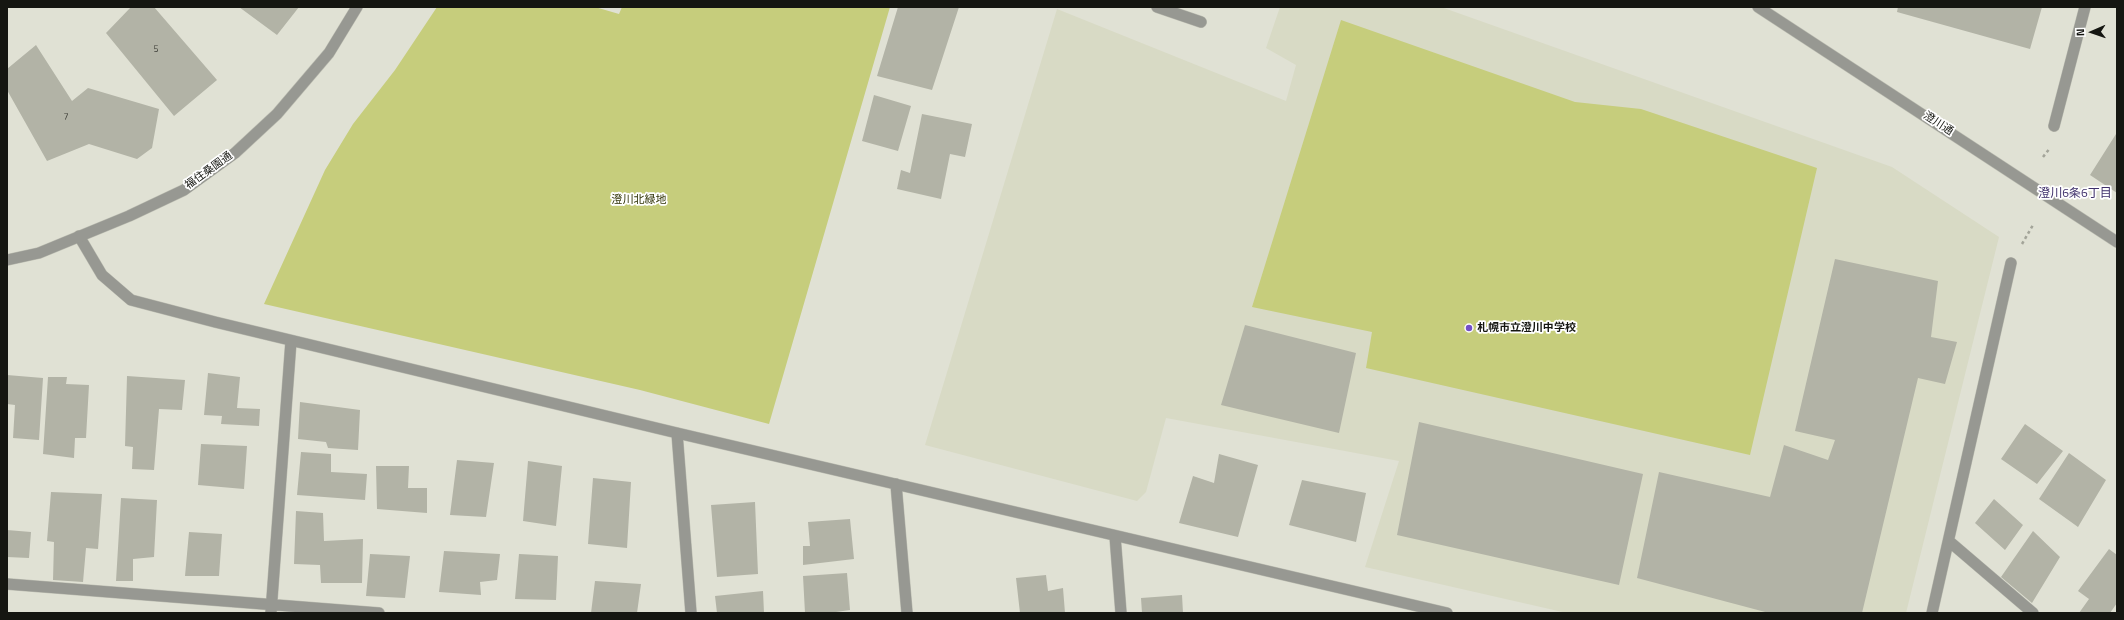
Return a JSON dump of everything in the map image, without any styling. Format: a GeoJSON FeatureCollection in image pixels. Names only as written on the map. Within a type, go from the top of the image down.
{"type":"FeatureCollection","features":[{"type":"Feature","properties":{"kind":"street","name":"福住桑園通"},"geometry":{"type":"LineString","coordinates":[[7,260],[39,253],[129,216],[184,190],[235,152],[277,114],[330,53],[357,7]]}},
{"type":"Feature","properties":{"kind":"street"},"geometry":{"type":"LineString","coordinates":[[1157,7],[1201,22]]}},
{"type":"Feature","properties":{"kind":"street","name":"澄川通"},"geometry":{"type":"LineString","coordinates":[[1758,7],[2117,242]]}},
{"type":"Feature","properties":{"kind":"street"},"geometry":{"type":"LineString","coordinates":[[2054,126],[2086,7]]}},
{"type":"Feature","properties":{"kind":"street"},"geometry":{"type":"LineString","coordinates":[[79,236],[102,275],[131,300],[677,433],[1430,611],[1446,613]]}},
{"type":"Feature","properties":{"kind":"street"},"geometry":{"type":"LineString","coordinates":[[1932,613],[1950,542],[2011,263]]}},
{"type":"Feature","properties":{"kind":"street"},"geometry":{"type":"LineString","coordinates":[[271,609],[291,340]]}},
{"type":"Feature","properties":{"kind":"street"},"geometry":{"type":"LineString","coordinates":[[677,433],[691,613]]}},
{"type":"Feature","properties":{"kind":"street"},"geometry":{"type":"LineString","coordinates":[[896,484],[907,613]]}},
{"type":"Feature","properties":{"kind":"street"},"geometry":{"type":"LineString","coordinates":[[1115,536],[1122,613]]}},
{"type":"Feature","properties":{"kind":"street"},"geometry":{"type":"LineString","coordinates":[[1950,542],[2033,613]]}},
{"type":"Feature","properties":{"kind":"street"},"geometry":{"type":"LineString","coordinates":[[7,584],[271,609],[379,613]]}},
{"type":"Feature","properties":{"kind":"path"},"geometry":{"type":"LineString","coordinates":[[2042,157],[2052,145]]}},
{"type":"Feature","properties":{"kind":"shaded area","name":"札幌市立澄川中学校"},"geometry":{"type":"Polygon","coordinates":[[[1280,7],[1441,7],[1892,167],[1999,237],[1906,613],[1567,613],[1365,567],[1399,461],[1166,418],[1146,492],[1137,501],[925,445],[1057,9],[1286,101],[1296,65],[1266,48],[1280,7]]]}},
{"type":"Feature","properties":{"kind":"green space","name":"澄川北緑地"},"geometry":{"type":"Polygon","coordinates":[[[437,7],[595,7],[619,14],[622,7],[890,7],[769,424],[640,390],[264,304],[325,170],[353,124],[395,70],[437,7]]]}},
{"type":"Feature","properties":{"kind":"green space"},"geometry":{"type":"Polygon","coordinates":[[[1341,20],[1575,102],[1641,109],[1817,168],[1750,455],[1366,368],[1372,332],[1252,307],[1341,20]]]}},
{"type":"Feature","properties":{"kind":"building"},"geometry":{"type":"Polygon","coordinates":[[[131,7],[154,7],[217,80],[174,116],[106,33],[131,7]]]}},
{"type":"Feature","properties":{"kind":"building"},"geometry":{"type":"Polygon","coordinates":[[[239,7],[299,7],[277,35],[239,7]]]}},
{"type":"Feature","properties":{"kind":"building"},"geometry":{"type":"Polygon","coordinates":[[[898,7],[959,7],[932,90],[877,76],[898,7]]]}},
{"type":"Feature","properties":{"kind":"building"},"geometry":{"type":"Polygon","coordinates":[[[1898,7],[2042,7],[2030,49],[1897,12],[1898,7]]]}},
{"type":"Feature","properties":{"kind":"building"},"geometry":{"type":"Polygon","coordinates":[[[36,45],[72,101],[88,88],[159,109],[152,148],[137,159],[89,144],[47,161],[7,90],[7,69],[36,45]]]}},
{"type":"Feature","properties":{"kind":"building"},"geometry":{"type":"Polygon","coordinates":[[[874,95],[911,106],[898,151],[862,141],[874,95]]]}},
{"type":"Feature","properties":{"kind":"building"},"geometry":{"type":"Polygon","coordinates":[[[922,114],[972,124],[965,157],[950,154],[941,199],[897,189],[901,170],[910,173],[922,114]]]}},
{"type":"Feature","properties":{"kind":"building"},"geometry":{"type":"Polygon","coordinates":[[[2116,134],[2117,135],[2117,193],[2090,175],[2116,134]]]}},
{"type":"Feature","properties":{"kind":"building"},"geometry":{"type":"Polygon","coordinates":[[[1835,259],[1938,281],[1931,337],[1957,342],[1945,384],[1918,378],[1862,613],[1769,613],[1637,578],[1659,472],[1770,497],[1784,445],[1828,460],[1835,440],[1795,431],[1835,259]]]}},
{"type":"Feature","properties":{"kind":"building"},"geometry":{"type":"Polygon","coordinates":[[[1245,325],[1356,353],[1339,433],[1221,405],[1245,325]]]}},
{"type":"Feature","properties":{"kind":"building"},"geometry":{"type":"Polygon","coordinates":[[[208,373],[240,377],[237,408],[260,409],[259,426],[221,424],[222,416],[204,415],[208,373]]]}},
{"type":"Feature","properties":{"kind":"building"},"geometry":{"type":"Polygon","coordinates":[[[7,375],[43,378],[39,440],[13,438],[15,405],[7,404],[7,375]]]}},
{"type":"Feature","properties":{"kind":"building"},"geometry":{"type":"Polygon","coordinates":[[[127,376],[185,380],[182,410],[159,409],[154,470],[132,469],[133,447],[125,446],[127,376]]]}},
{"type":"Feature","properties":{"kind":"building"},"geometry":{"type":"Polygon","coordinates":[[[48,377],[67,377],[66,384],[89,385],[86,438],[75,438],[74,458],[43,454],[48,377]]]}},
{"type":"Feature","properties":{"kind":"building"},"geometry":{"type":"Polygon","coordinates":[[[300,402],[360,410],[358,450],[328,448],[326,442],[298,439],[300,402]]]}},
{"type":"Feature","properties":{"kind":"building"},"geometry":{"type":"Polygon","coordinates":[[[1419,422],[1643,474],[1619,585],[1397,535],[1419,422]]]}},
{"type":"Feature","properties":{"kind":"building"},"geometry":{"type":"Polygon","coordinates":[[[2025,424],[2063,451],[2037,484],[2001,459],[2025,424]]]}},
{"type":"Feature","properties":{"kind":"building"},"geometry":{"type":"Polygon","coordinates":[[[201,444],[247,446],[244,489],[198,485],[201,444]]]}},
{"type":"Feature","properties":{"kind":"building"},"geometry":{"type":"Polygon","coordinates":[[[301,452],[331,454],[331,472],[367,474],[365,500],[297,495],[301,452]]]}},
{"type":"Feature","properties":{"kind":"building"},"geometry":{"type":"Polygon","coordinates":[[[2069,453],[2106,480],[2078,527],[2039,499],[2069,453]]]}},
{"type":"Feature","properties":{"kind":"building"},"geometry":{"type":"Polygon","coordinates":[[[1219,454],[1258,465],[1238,537],[1179,523],[1193,476],[1214,483],[1219,454]]]}},
{"type":"Feature","properties":{"kind":"building"},"geometry":{"type":"Polygon","coordinates":[[[457,460],[494,463],[486,517],[450,515],[457,460]]]}},
{"type":"Feature","properties":{"kind":"building"},"geometry":{"type":"Polygon","coordinates":[[[528,461],[562,466],[556,526],[523,521],[528,461]]]}},
{"type":"Feature","properties":{"kind":"building"},"geometry":{"type":"Polygon","coordinates":[[[376,466],[409,466],[408,488],[427,488],[427,513],[377,509],[376,466]]]}},
{"type":"Feature","properties":{"kind":"building"},"geometry":{"type":"Polygon","coordinates":[[[593,478],[631,482],[627,548],[588,544],[593,478]]]}},
{"type":"Feature","properties":{"kind":"building"},"geometry":{"type":"Polygon","coordinates":[[[1302,480],[1366,493],[1356,542],[1289,525],[1302,480]]]}},
{"type":"Feature","properties":{"kind":"building"},"geometry":{"type":"Polygon","coordinates":[[[51,492],[102,494],[98,549],[86,548],[83,582],[53,580],[54,542],[47,541],[51,492]]]}},
{"type":"Feature","properties":{"kind":"building"},"geometry":{"type":"Polygon","coordinates":[[[121,498],[157,500],[154,557],[133,559],[133,581],[116,581],[121,498]]]}},
{"type":"Feature","properties":{"kind":"building"},"geometry":{"type":"Polygon","coordinates":[[[1994,499],[2023,525],[2005,550],[1975,523],[1994,499]]]}},
{"type":"Feature","properties":{"kind":"building"},"geometry":{"type":"Polygon","coordinates":[[[755,502],[758,574],[717,577],[711,505],[755,502]]]}},
{"type":"Feature","properties":{"kind":"building"},"geometry":{"type":"Polygon","coordinates":[[[296,511],[323,513],[324,541],[363,539],[362,583],[321,583],[320,565],[294,564],[296,511]]]}},
{"type":"Feature","properties":{"kind":"building"},"geometry":{"type":"Polygon","coordinates":[[[850,519],[854,559],[803,565],[803,546],[810,546],[808,522],[850,519]]]}},
{"type":"Feature","properties":{"kind":"building"},"geometry":{"type":"Polygon","coordinates":[[[7,530],[31,532],[29,558],[7,557],[7,530]]]}},
{"type":"Feature","properties":{"kind":"building"},"geometry":{"type":"Polygon","coordinates":[[[2033,531],[2060,557],[2032,603],[2001,577],[2033,531]]]}},
{"type":"Feature","properties":{"kind":"building"},"geometry":{"type":"Polygon","coordinates":[[[189,532],[222,534],[219,576],[185,576],[189,532]]]}},
{"type":"Feature","properties":{"kind":"building"},"geometry":{"type":"Polygon","coordinates":[[[2109,549],[2117,555],[2117,603],[2110,613],[2079,613],[2089,599],[2078,591],[2109,549]]]}},
{"type":"Feature","properties":{"kind":"building"},"geometry":{"type":"Polygon","coordinates":[[[444,551],[500,554],[497,580],[480,582],[481,595],[439,592],[444,551]]]}},
{"type":"Feature","properties":{"kind":"building"},"geometry":{"type":"Polygon","coordinates":[[[370,554],[410,556],[405,598],[366,596],[370,554]]]}},
{"type":"Feature","properties":{"kind":"building"},"geometry":{"type":"Polygon","coordinates":[[[519,554],[558,556],[556,600],[515,599],[519,554]]]}},
{"type":"Feature","properties":{"kind":"building"},"geometry":{"type":"Polygon","coordinates":[[[847,573],[850,610],[829,613],[805,613],[803,576],[847,573]]]}},
{"type":"Feature","properties":{"kind":"building"},"geometry":{"type":"Polygon","coordinates":[[[1046,575],[1048,591],[1063,588],[1065,613],[1020,613],[1016,578],[1046,575]]]}},
{"type":"Feature","properties":{"kind":"building"},"geometry":{"type":"Polygon","coordinates":[[[595,581],[641,584],[637,613],[591,613],[595,581]]]}},
{"type":"Feature","properties":{"kind":"building"},"geometry":{"type":"Polygon","coordinates":[[[763,591],[764,613],[717,613],[715,596],[763,591]]]}},
{"type":"Feature","properties":{"kind":"building"},"geometry":{"type":"Polygon","coordinates":[[[1182,595],[1183,613],[1142,613],[1141,598],[1182,595]]]}},
{"type":"Feature","properties":{"kind":"place","name":"札幌市立澄川中学校"},"geometry":{"type":"Point","coordinates":[1469,328]}},
{"type":"Feature","properties":{"kind":"district","name":"澄川6条6丁目"},"geometry":{"type":"Point","coordinates":[2075,194]}}]}
